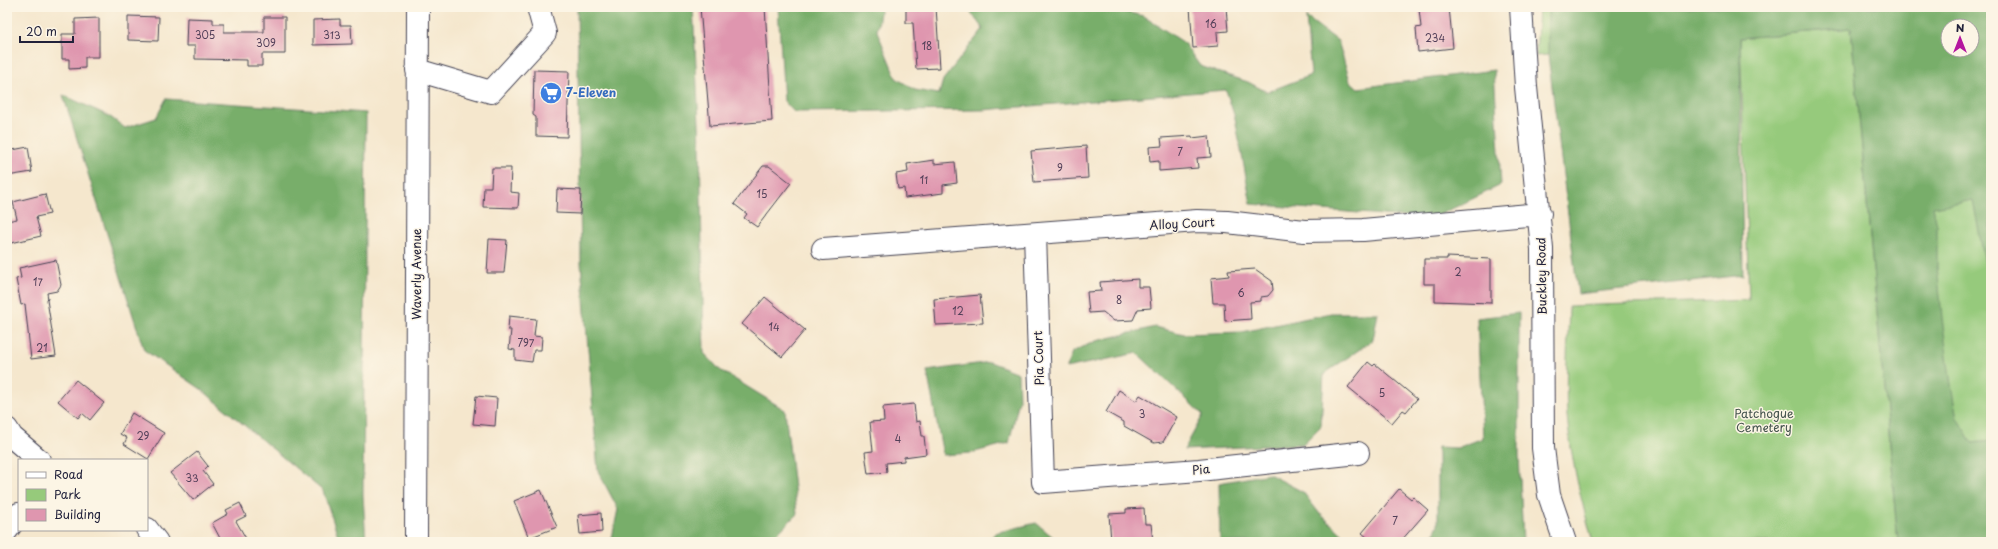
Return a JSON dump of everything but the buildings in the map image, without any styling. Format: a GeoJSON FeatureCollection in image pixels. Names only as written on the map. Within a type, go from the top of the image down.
{"type":"FeatureCollection","features":[{"type":"Feature","properties":{"kind":"street","name":"Waverly Avenue"},"geometry":{"type":"LineString","coordinates":[[416,542],[418,7]]}},
{"type":"Feature","properties":{"kind":"street"},"geometry":{"type":"LineString","coordinates":[[417,70],[491,92],[545,33],[538,7]]}},
{"type":"Feature","properties":{"kind":"street","name":"Buckley Road"},"geometry":{"type":"LineString","coordinates":[[1521,7],[1526,87],[1540,214],[1543,281],[1543,448],[1549,495],[1565,542]]}},
{"type":"Feature","properties":{"kind":"street","name":"Alloy Court"},"geometry":{"type":"LineString","coordinates":[[823,248],[1197,222],[1226,222],[1304,231],[1363,230],[1540,214]]}},
{"type":"Feature","properties":{"kind":"street","name":"Pia Court"},"geometry":{"type":"LineString","coordinates":[[1035,234],[1043,482]]}},
{"type":"Feature","properties":{"kind":"street"},"geometry":{"type":"LineString","coordinates":[[7,429],[12,436],[38,459]]}},
{"type":"Feature","properties":{"kind":"street","name":"Pia"},"geometry":{"type":"LineString","coordinates":[[1043,482],[1198,470],[1358,453]]}},
{"type":"Feature","properties":{"kind":"street"},"geometry":{"type":"LineString","coordinates":[[7,530],[18,515]]}},
{"type":"Feature","properties":{"kind":"street"},"geometry":{"type":"LineString","coordinates":[[148,530],[157,542]]}},
{"type":"Feature","properties":{"kind":"green space"},"geometry":{"type":"Polygon","coordinates":[[[577,7],[693,7],[700,144],[704,353],[720,370],[785,410],[797,514],[773,538],[772,542],[608,542],[612,538],[618,509],[598,471],[581,263],[577,7]]]}},
{"type":"Feature","properties":{"kind":"green space"},"geometry":{"type":"Polygon","coordinates":[[[778,7],[881,7],[877,31],[896,78],[915,90],[939,94],[943,80],[983,29],[967,7],[1105,7],[1143,16],[1183,42],[1200,66],[1248,82],[1267,92],[1311,75],[1306,17],[1338,41],[1350,81],[1358,88],[1494,70],[1501,185],[1431,219],[1251,204],[1235,118],[1226,90],[983,110],[794,112],[784,101],[778,7]]]}},
{"type":"Feature","properties":{"kind":"green space"},"geometry":{"type":"Polygon","coordinates":[[[1539,7],[1991,7],[1991,542],[1902,542],[1855,25],[1536,56],[1539,7]]]}},
{"type":"Feature","properties":{"kind":"green space"},"geometry":{"type":"Polygon","coordinates":[[[1548,7],[1991,7],[1991,295],[1973,200],[1933,207],[1937,226],[1937,266],[1942,318],[1957,418],[1972,443],[1991,441],[1991,542],[1898,542],[1851,28],[1740,38],[1743,275],[1578,294],[1548,55],[1548,7]]]}},
{"type":"Feature","properties":{"kind":"green space","name":"Patchogue Cemetery"},"geometry":{"type":"Polygon","coordinates":[[[1851,28],[1898,542],[1593,542],[1577,480],[1567,416],[1566,375],[1569,306],[1749,300],[1740,38],[1851,28]]]}},
{"type":"Feature","properties":{"kind":"green space"},"geometry":{"type":"Polygon","coordinates":[[[63,95],[109,116],[125,128],[156,118],[166,99],[366,113],[363,495],[366,542],[340,542],[323,491],[201,389],[144,350],[63,95]]]}},
{"type":"Feature","properties":{"kind":"green space"},"geometry":{"type":"Polygon","coordinates":[[[1331,313],[1378,313],[1373,340],[1324,374],[1321,426],[1303,444],[1184,450],[1203,415],[1137,353],[1066,368],[1072,352],[1096,341],[1155,327],[1184,334],[1242,332],[1331,313]]]}},
{"type":"Feature","properties":{"kind":"green space"},"geometry":{"type":"Polygon","coordinates":[[[1519,313],[1519,455],[1523,542],[1430,542],[1438,525],[1438,447],[1457,448],[1483,438],[1477,318],[1519,313]]]}},
{"type":"Feature","properties":{"kind":"green space"},"geometry":{"type":"Polygon","coordinates":[[[990,362],[1018,373],[1019,400],[1009,443],[971,453],[943,455],[927,371],[990,362]]]}},
{"type":"Feature","properties":{"kind":"green space"},"geometry":{"type":"Polygon","coordinates":[[[1269,474],[1303,492],[1319,513],[1351,542],[1220,542],[1219,483],[1269,474]]]}},
{"type":"Feature","properties":{"kind":"green space"},"geometry":{"type":"Polygon","coordinates":[[[1036,523],[1059,542],[988,542],[995,533],[1036,523]]]}},
{"type":"Feature","properties":{"kind":"place","name":"7-Eleven"},"geometry":{"type":"Point","coordinates":[551,93]}}]}
